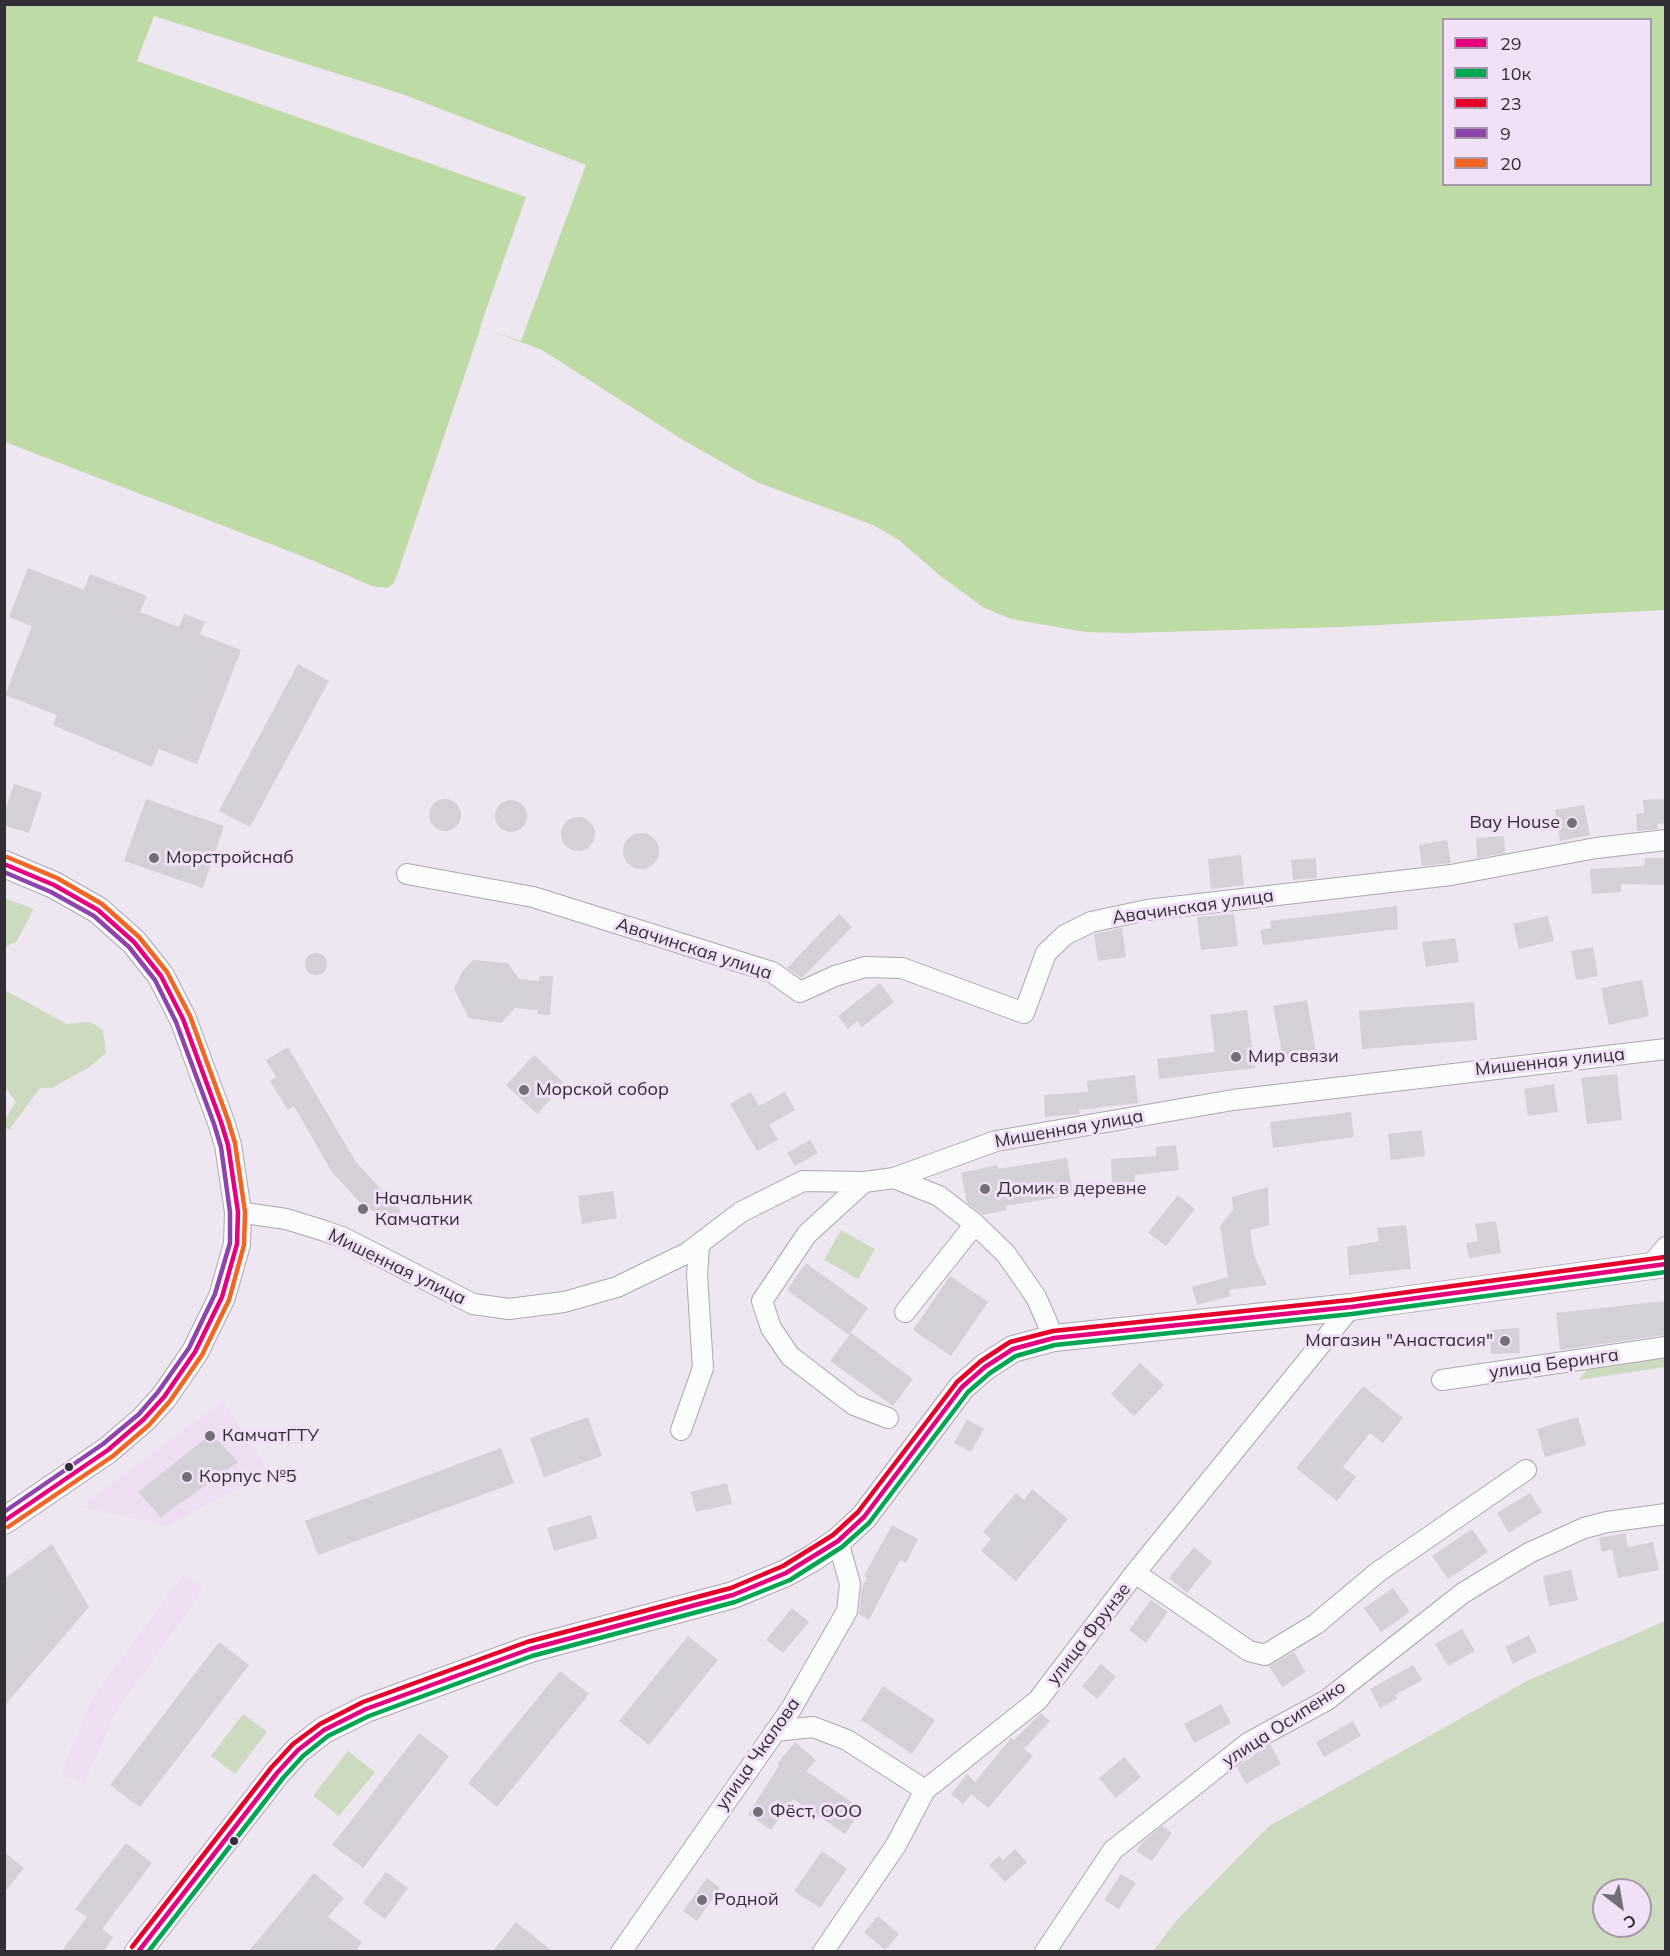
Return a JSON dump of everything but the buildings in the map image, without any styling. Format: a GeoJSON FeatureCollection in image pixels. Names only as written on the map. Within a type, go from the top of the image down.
{"type":"FeatureCollection","features":[{"type":"Feature","properties":{"kind":"main road"},"geometry":{"type":"LineString","coordinates":[[4,864],[54,885],[102,913],[134,942],[161,976],[183,1019],[216,1105],[228,1145],[238,1212],[235,1253],[218,1306],[195,1352],[164,1397],[144,1419],[108,1450],[4,1521]]}},
{"type":"Feature","properties":{"kind":"main road"},"geometry":{"type":"LineString","coordinates":[[138,1952],[277,1773],[298,1750],[324,1730],[366,1708],[530,1649],[733,1595],[786,1573],[838,1541],[875,1504],[940,1412],[966,1382],[1013,1349],[1054,1338],[1351,1307],[1660,1259]]}},
{"type":"Feature","properties":{"kind":"street","name":"Авачинская улица"},"geometry":{"type":"LineString","coordinates":[[407,874],[534,897],[772,972],[800,992],[835,976],[865,967],[902,968],[1024,1013],[1046,953],[1065,935],[1091,922],[1147,910],[1451,876],[1596,848],[1665,840]]}},
{"type":"Feature","properties":{"kind":"street","name":"Мишенная улица"},"geometry":{"type":"LineString","coordinates":[[238,1212],[286,1219],[325,1231],[473,1304],[509,1309],[564,1302],[617,1287],[699,1246],[741,1212],[803,1181],[864,1182],[894,1178],[996,1141],[1233,1100],[1665,1049]]}},
{"type":"Feature","properties":{"kind":"street"},"geometry":{"type":"LineString","coordinates":[[894,1178],[939,1196],[975,1224],[1006,1254],[1035,1297],[1054,1338]]}},
{"type":"Feature","properties":{"kind":"street"},"geometry":{"type":"LineString","coordinates":[[864,1182],[807,1234],[762,1301],[771,1328],[790,1356],[854,1405],[888,1418]]}},
{"type":"Feature","properties":{"kind":"street"},"geometry":{"type":"LineString","coordinates":[[905,1312],[975,1224]]}},
{"type":"Feature","properties":{"kind":"street"},"geometry":{"type":"LineString","coordinates":[[681,1430],[703,1368],[697,1275],[699,1246]]}},
{"type":"Feature","properties":{"kind":"street","name":"улица Фрунзе"},"geometry":{"type":"LineString","coordinates":[[823,1952],[896,1845],[926,1790],[1038,1700],[1135,1573],[1351,1307]]}},
{"type":"Feature","properties":{"kind":"street","name":"улица Беринга"},"geometry":{"type":"LineString","coordinates":[[1442,1380],[1665,1347]]}},
{"type":"Feature","properties":{"kind":"street"},"geometry":{"type":"LineString","coordinates":[[1135,1573],[1249,1651],[1265,1655],[1316,1624],[1378,1572],[1526,1470]]}},
{"type":"Feature","properties":{"kind":"street","name":"улица Осипенко"},"geometry":{"type":"LineString","coordinates":[[1045,1952],[1113,1850],[1248,1743],[1327,1700],[1462,1593],[1529,1553],[1584,1528],[1607,1522],[1665,1515]]}},
{"type":"Feature","properties":{"kind":"street","name":"улица Чкалова"},"geometry":{"type":"LineString","coordinates":[[621,1952],[791,1709],[847,1611],[850,1584],[838,1541]]}},
{"type":"Feature","properties":{"kind":"street"},"geometry":{"type":"LineString","coordinates":[[775,1731],[813,1727],[848,1740],[926,1790]]}},
{"type":"Feature","properties":{"kind":"shaded area"},"geometry":{"type":"Polygon","coordinates":[[[4,5],[1665,5],[1665,610],[1340,627],[1127,633],[1086,632],[1011,619],[983,607],[939,575],[899,540],[873,525],[759,483],[683,440],[542,350],[481,327],[393,584],[387,588],[372,586],[307,558],[5,442],[4,5]]]}},
{"type":"Feature","properties":{"kind":"shaded area"},"geometry":{"type":"Polygon","coordinates":[[[4,898],[34,909],[16,942],[5,947],[4,898]]]}},
{"type":"Feature","properties":{"kind":"shaded area"},"geometry":{"type":"Polygon","coordinates":[[[6,991],[67,1024],[90,1022],[103,1030],[106,1053],[89,1067],[52,1088],[40,1088],[9,1130],[5,1127],[5,1120],[16,1102],[5,1087],[6,991]]]}},
{"type":"Feature","properties":{"kind":"shaded area"},"geometry":{"type":"Polygon","coordinates":[[[841,1230],[875,1249],[858,1279],[824,1260],[841,1230]]]}},
{"type":"Feature","properties":{"kind":"shaded area"},"geometry":{"type":"Polygon","coordinates":[[[1665,1347],[1665,1367],[1579,1380],[1596,1357],[1665,1347]]]}},
{"type":"Feature","properties":{"kind":"shaded area","name":"КамчатГТУ"},"geometry":{"type":"Polygon","coordinates":[[[223,1401],[269,1472],[167,1526],[81,1507],[223,1401]]]}},
{"type":"Feature","properties":{"kind":"shaded area"},"geometry":{"type":"Polygon","coordinates":[[[184,1574],[204,1589],[117,1710],[84,1783],[61,1774],[93,1697],[184,1574]]]}},
{"type":"Feature","properties":{"kind":"shaded area"},"geometry":{"type":"Polygon","coordinates":[[[1665,1621],[1665,1951],[1153,1951],[1176,1921],[1269,1826],[1529,1680],[1665,1621]]]}},
{"type":"Feature","properties":{"kind":"shaded area"},"geometry":{"type":"Polygon","coordinates":[[[243,1714],[267,1732],[235,1774],[211,1756],[243,1714]]]}},
{"type":"Feature","properties":{"kind":"shaded area"},"geometry":{"type":"Polygon","coordinates":[[[348,1751],[375,1772],[339,1816],[313,1796],[348,1751]]]}},
{"type":"Feature","properties":{"kind":"pier"},"geometry":{"type":"Polygon","coordinates":[[[154,16],[402,94],[586,165],[521,341],[480,327],[526,197],[137,61],[154,16]]]}},
{"type":"Feature","properties":{"kind":"transit line","name":"20"},"geometry":{"type":"LineString","coordinates":[[7,857],[57,878],[102,904],[139,937],[167,972],[190,1016],[228,1120],[235,1143],[245,1212],[244,1245],[229,1300],[202,1355],[170,1401],[149,1425],[113,1456],[8,1527]]}},
{"type":"Feature","properties":{"kind":"transit line","name":"29"},"geometry":{"type":"LineString","coordinates":[[4,864],[54,885],[98,910],[134,942],[161,976],[183,1019],[221,1122],[228,1145],[238,1212],[237,1244],[222,1297],[195,1352],[164,1397],[144,1419],[108,1450],[4,1521]]}},
{"type":"Feature","properties":{"kind":"transit line","name":"9"},"geometry":{"type":"LineString","coordinates":[[4,872],[51,892],[94,916],[129,947],[155,980],[176,1022],[214,1124],[221,1147],[230,1212],[230,1243],[215,1294],[189,1348],[158,1392],[139,1414],[103,1444],[4,1512]]}},
{"type":"Feature","properties":{"kind":"transit line","name":"23"},"geometry":{"type":"LineString","coordinates":[[132,1947],[271,1768],[293,1744],[320,1724],[363,1702],[527,1642],[731,1588],[783,1566],[833,1535],[858,1512],[957,1382],[981,1361],[1010,1342],[1053,1331],[1350,1300],[1665,1257]]}},
{"type":"Feature","properties":{"kind":"transit line","name":"29"},"geometry":{"type":"LineString","coordinates":[[138,1952],[277,1773],[298,1750],[324,1730],[366,1709],[530,1649],[733,1595],[786,1573],[838,1541],[864,1517],[962,1387],[985,1367],[1013,1349],[1054,1338],[1351,1307],[1666,1264]]}},
{"type":"Feature","properties":{"kind":"transit line","name":"10к"},"geometry":{"type":"LineString","coordinates":[[148,1952],[283,1778],[303,1756],[328,1736],[369,1716],[532,1656],[735,1602],[790,1580],[842,1547],[869,1523],[968,1392],[990,1373],[1016,1356],[1055,1345],[1352,1314],[1666,1272]]}},
{"type":"Feature","properties":{"kind":"place","name":"Bay House"},"geometry":{"type":"Point","coordinates":[1572,823]}},
{"type":"Feature","properties":{"kind":"place","name":"Морстройснаб"},"geometry":{"type":"Point","coordinates":[154,858]}},
{"type":"Feature","properties":{"kind":"place","name":"Мир связи"},"geometry":{"type":"Point","coordinates":[1236,1057]}},
{"type":"Feature","properties":{"kind":"place","name":"Морской собор"},"geometry":{"type":"Point","coordinates":[524,1090]}},
{"type":"Feature","properties":{"kind":"place","name":"Домик в деревне"},"geometry":{"type":"Point","coordinates":[985,1189]}},
{"type":"Feature","properties":{"kind":"place","name":"Начальник Камчатки"},"geometry":{"type":"Point","coordinates":[363,1209]}},
{"type":"Feature","properties":{"kind":"place","name":"Магазин \"Анастасия\""},"geometry":{"type":"Point","coordinates":[1505,1341]}},
{"type":"Feature","properties":{"kind":"place","name":"КамчатГТУ"},"geometry":{"type":"Point","coordinates":[210,1436]}},
{"type":"Feature","properties":{"kind":"place","name":"Корпус №5"},"geometry":{"type":"Point","coordinates":[187,1477]}},
{"type":"Feature","properties":{"kind":"place","name":"Фёст, ООО"},"geometry":{"type":"Point","coordinates":[758,1812]}},
{"type":"Feature","properties":{"kind":"place","name":"Родной"},"geometry":{"type":"Point","coordinates":[702,1900]}}]}
